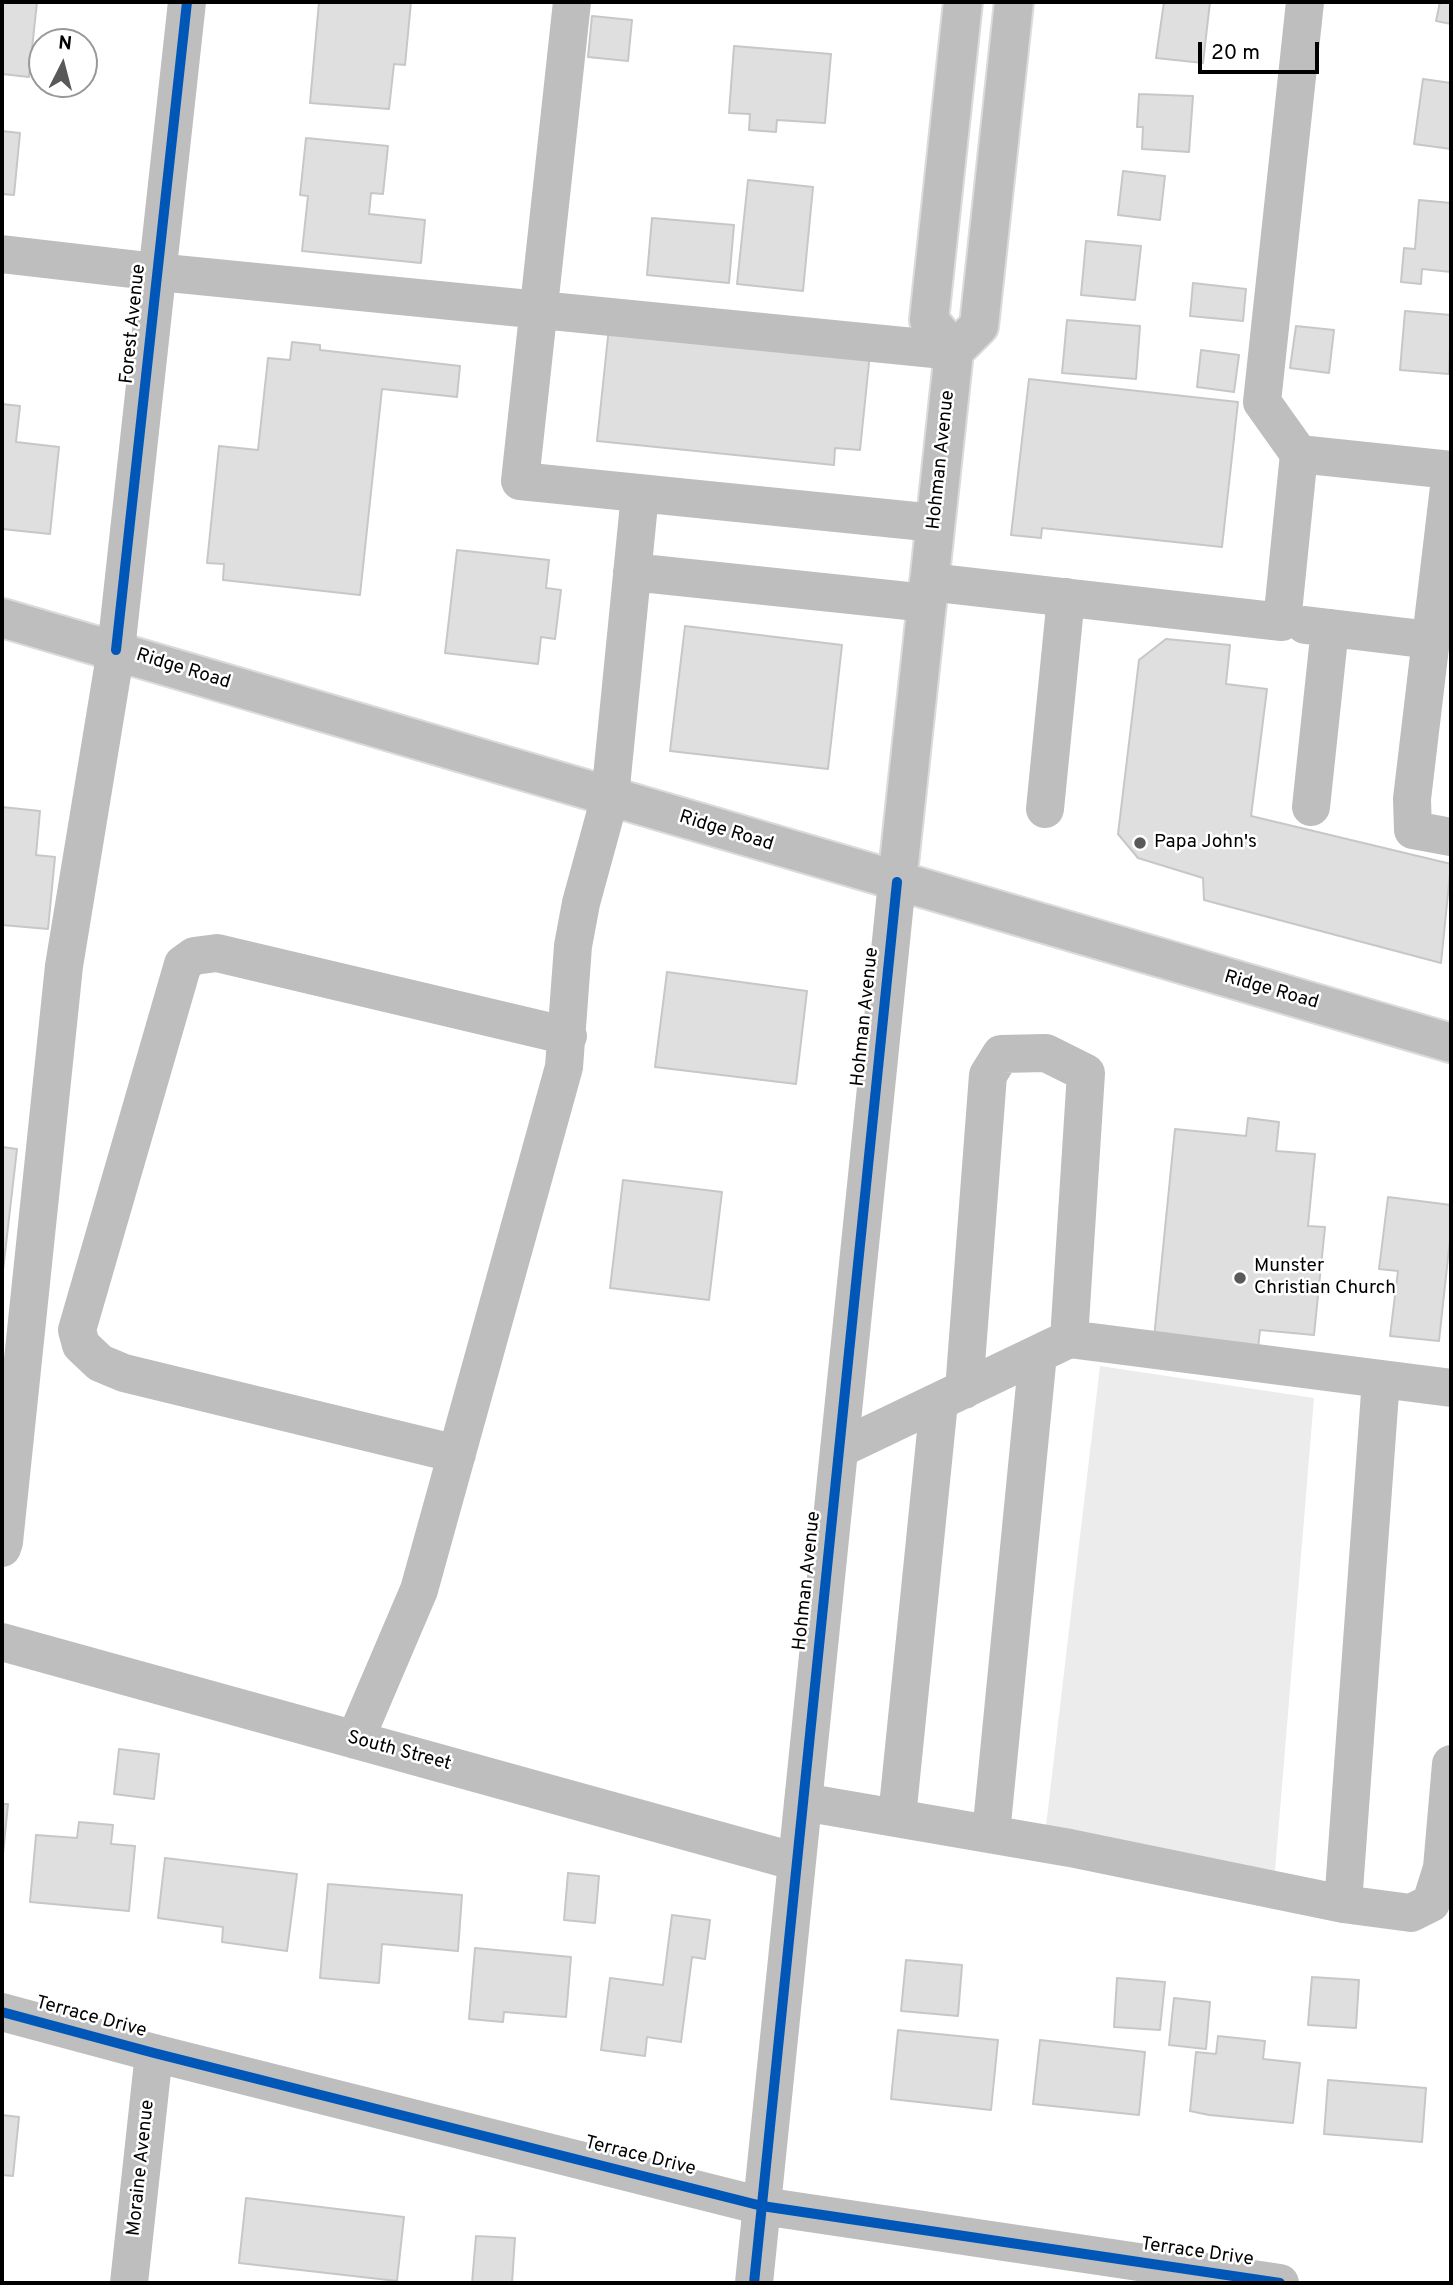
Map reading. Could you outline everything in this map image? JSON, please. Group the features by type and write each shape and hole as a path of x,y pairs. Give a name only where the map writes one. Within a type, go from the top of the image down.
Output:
{"street":[{"name":"Forest Avenue","path":"2,1548 64,966 116,650 187,2"},
{"path":"572,2 520,481 935,523"},
{"path":"954,351 929,320 963,2"},
{"path":"954,351 979,326 1014,2"},
{"path":"1282,622 1299,454 1262,402 1305,2"},
{"path":"2,254 157,272 954,351"},
{"name":"Hohman Avenue","path":"754,2283 954,351"},
{"path":"1299,454 1451,470 1412,799 1413,830 1451,837"},
{"path":"355,1740 419,1590 564,1067 573,946 581,903 610,797 640,494"},
{"path":"632,572 928,592 1066,597 1430,640"},
{"path":"1045,809 1066,597"},
{"name":"Ridge Road","path":"2,618 1451,1043"},
{"path":"1311,807 1330,628"},
{"path":"457,1454 124,1373 100,1363 81,1345 77,1330 183,964 194,956 217,953 568,1036"},
{"path":"897,1817 951,1396 988,1075 1001,1054 1046,1053 1086,1073 1054,1347 991,1834"},
{"path":"839,1449 1054,1347 1331,1373 1451,1388"},
{"path":"1343,1904 1381,1379"},
{"name":"South Street","path":"2,1642 797,1862"},
{"path":"803,1802 991,1834 1343,1904 1411,1913 1430,1903 1442,1868 1451,1764"},
{"name":"Terrace Drive","path":"2,2012 154,2053 762,2206 1280,2283"},
{"name":"Moraine Avenue","path":"129,2283 154,2053"}],"shaded area":[{"path":"1100,1366 1314,1398 1275,1871 1046,1826"}],"building":[{"path":"2,2 37,2 34,28 28,28 28,77 2,74"},
{"path":"319,2 411,2 405,65 394,64 389,109 310,103"},
{"path":"1164,2 1210,2 1203,63 1156,58"},
{"path":"1440,2 1451,2 1451,24 1436,21"},
{"path":"592,16 632,20 628,61 588,57"},
{"path":"734,46 831,54 825,123 777,120 776,132 749,130 750,114 729,113"},
{"path":"1423,79 1451,83 1451,149 1414,144"},
{"path":"1139,94 1193,96 1189,152 1142,149 1143,127 1137,127"},
{"path":"2,131 20,133 14,195 2,194"},
{"path":"306,138 388,146 383,194 371,193 369,214 425,220 421,263 302,251 308,196 300,195"},
{"path":"1123,171 1165,176 1160,220 1118,215"},
{"path":"748,180 813,187 803,291 737,284"},
{"path":"1419,200 1451,203 1451,272 1422,269 1421,284 1401,282 1404,248 1415,249"},
{"path":"652,218 734,225 729,283 647,275"},
{"path":"1086,241 1141,246 1135,300 1081,295"},
{"path":"1193,283 1246,289 1243,321 1190,316"},
{"path":"1405,311 1451,315 1449,374 1400,370"},
{"path":"1067,320 1140,326 1136,379 1062,373"},
{"path":"1296,326 1334,330 1329,373 1290,368"},
{"path":"609,327 870,353 860,450 835,448 834,465 597,441"},
{"path":"292,342 320,345 320,350 460,366 457,397 382,389 360,595 223,580 224,564 207,563 219,446 258,450 268,358 290,360"},
{"path":"1201,350 1239,355 1234,392 1197,387"},
{"path":"1029,379 1238,402 1222,547 1042,528 1041,538 1011,535"},
{"path":"2,404 20,406 16,442 59,447 50,534 2,529"},
{"path":"457,550 549,560 546,588 561,590 555,639 541,637 538,664 445,653"},
{"path":"685,626 842,645 828,769 670,751"},
{"path":"1166,639 1230,645 1226,684 1267,689 1251,816 1451,864 1441,963 1204,900 1203,878 1138,858 1118,834 1139,660"},
{"path":"2,807 40,811 36,855 55,857 48,929 2,925"},
{"path":"667,972 807,991 796,1084 655,1067"},
{"name":"Munster Christian Church","path":"1248,1118 1279,1122 1276,1151 1315,1154 1308,1226 1325,1227 1314,1335 1260,1330 1258,1348 1154,1338 1175,1129 1246,1136"},
{"path":"2,1147 17,1149 2,1279"},
{"path":"623,1180 722,1192 709,1300 610,1288"},
{"path":"1388,1197 1451,1205 1451,1230 1439,1341 1390,1336 1398,1271 1379,1269"},
{"path":"119,1749 159,1754 154,1799 114,1794"},
{"path":"2,1804 8,1804 2,1864"},
{"path":"79,1822 113,1825 111,1844 135,1846 129,1911 30,1902 36,1835 77,1838"},
{"path":"165,1858 297,1874 287,1951 222,1942 223,1927 158,1918"},
{"path":"568,1873 599,1876 595,1923 564,1920"},
{"path":"328,1884 462,1895 458,1951 382,1944 379,1983 320,1978"},
{"path":"672,1915 710,1920 705,1959 692,1957 681,2042 647,2037 645,2056 601,2050 610,1978 663,1985"},
{"path":"475,1948 571,1957 566,2017 504,2012 503,2022 469,2019"},
{"path":"906,1960 962,1965 958,2016 901,2011"},
{"path":"1312,1977 1359,1980 1356,2028 1308,2025"},
{"path":"1117,1978 1165,1982 1160,2030 1114,2027"},
{"path":"1174,1998 1210,2002 1206,2049 1169,2045"},
{"path":"898,2030 998,2040 991,2110 891,2099"},
{"path":"1218,2036 1265,2041 1263,2059 1300,2063 1293,2123 1190,2111 1196,2052 1216,2054"},
{"path":"1040,2040 1145,2052 1139,2115 1033,2104"},
{"path":"1328,2080 1426,2088 1422,2142 1324,2134"},
{"path":"2,2115 19,2117 13,2176 2,2175"},
{"path":"246,2198 404,2217 397,2281 239,2263"},
{"path":"476,2236 515,2238 512,2283 472,2283"}],"cycle path":[{"path":"116,650 187,2"},
{"path":"754,2283 897,882"},
{"path":"2,2012 154,2053 762,2206 1280,2283"}],"place":[{"name":"Papa John's","path":"1140,843"},
{"name":"Munster Christian Church","path":"1240,1278"}]}
